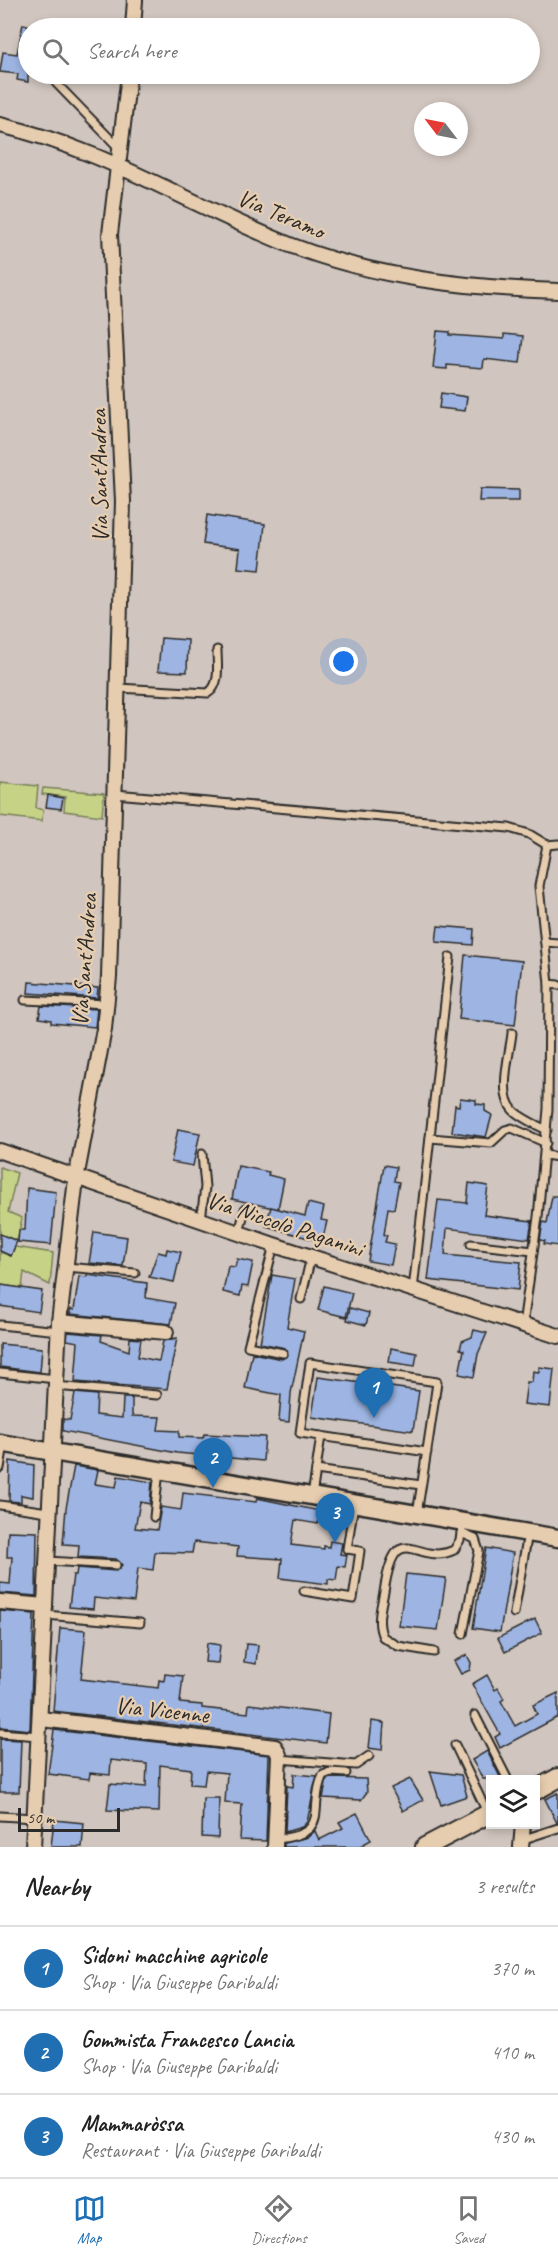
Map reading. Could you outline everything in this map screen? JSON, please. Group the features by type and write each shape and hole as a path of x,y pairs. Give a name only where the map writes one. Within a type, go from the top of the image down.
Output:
{"main road":[{"path":"540,1788 558,1778"},
{"path":"425,1847 452,1838 486,1816"}],"street":[{"path":"133,18 135,0"},
{"name":"Via Sant'Andrea","path":"33,1847 59,1327 76,1179 107,1004 123,478 110,246 112,210 128,84"},
{"name":"Via Teramo","path":"0,125 120,157 271,237 322,256 446,284 558,291"},
{"name":"Via Niccolò Paganini","path":"0,1151 76,1179 274,1245 558,1336"},
{"path":"59,1327 166,1332"},
{"path":"2,1443 417,1514 462,1528 528,1533 558,1538"},
{"path":"0,1602 45,1611"},
{"name":"Via Vicenne","path":"41,1719 269,1745 278,1754"},
{"path":"275,1843 278,1754"}],"lane":[{"path":"57,84 120,157"},
{"path":"118,688 208,693 215,686 218,650"},
{"path":"115,794 509,828 529,834 547,845 558,844"},
{"path":"523,1325 547,1130 549,984 539,886 547,845"},
{"path":"545,942 558,943"},
{"path":"413,1290 450,957"},
{"path":"549,984 558,985"},
{"path":"25,1000 107,1004"},
{"path":"512,1033 506,1085 508,1102 519,1115 547,1130"},
{"path":"430,1138 491,1143 505,1130 512,1128 546,1143"},
{"path":"201,1220 205,1187 202,1154"},
{"path":"545,1155 558,1157"},
{"path":"239,1233 245,1209"},
{"path":"471,1244 533,1251"},
{"path":"274,1245 248,1346 284,1353"},
{"path":"301,1299 311,1257"},
{"path":"66,1267 135,1274"},
{"path":"0,1324 59,1327"},
{"path":"417,1514 427,1452 437,1382 310,1363 300,1433 427,1452"},
{"path":"0,1373 56,1383 157,1395"},
{"path":"312,1496 321,1436"},
{"path":"0,1468 2,1443"},
{"path":"154,1517 159,1470"},
{"path":"316,1470 422,1485"},
{"path":"304,1591 353,1599 360,1551 347,1549 354,1503"},
{"path":"0,1505 48,1512"},
{"path":"434,1652 398,1646 383,1637 379,1620 387,1569 395,1553 406,1548 451,1551 459,1544 462,1528 475,1539 479,1551 463,1634"},
{"path":"514,1614 528,1533"},
{"path":"46,1561 116,1565"},
{"path":"45,1611 140,1623"},
{"path":"475,1715 506,1775"},
{"path":"0,1733 40,1736"},
{"path":"455,1745 486,1808"},
{"path":"278,1754 356,1765 369,1756"},
{"path":"275,1843 311,1826 318,1814 320,1782 323,1775 331,1772 346,1773"},
{"path":"0,1816 34,1818"},
{"path":"521,1843 558,1828"}],"green space":[{"path":"0,782 38,786 36,808 43,810 42,821 0,816"},
{"path":"43,788 104,793 102,816 64,811 65,797 42,794"},
{"path":"0,1167 17,1173 8,1212 22,1218 17,1241 0,1234"},
{"path":"15,1247 53,1253 50,1285 24,1272 22,1288 0,1285 0,1252 11,1256"}],"building":[{"path":"18,49 18,74 0,72 3,52 17,54"},
{"path":"437,331 450,332 450,335 504,339 504,334 523,336 520,363 484,359 483,368 447,365 447,369 433,368"},
{"path":"441,393 467,397 465,411 439,408"},
{"path":"480,489 519,490 519,501 479,501"},
{"path":"207,515 265,524 260,570 238,568 240,549 203,544"},
{"path":"161,638 188,640 187,672 158,671"},
{"path":"48,795 63,798 61,809 46,807"},
{"path":"438,926 474,929 473,945 436,942"},
{"path":"465,955 522,961 515,1025 459,1019"},
{"path":"29,982 98,988 97,998 28,993"},
{"path":"41,1006 97,1009 95,1027 51,1023 51,1020 39,1018"},
{"path":"460,1098 476,1100 476,1104 485,1105 485,1111 492,1115 486,1137 452,1132 455,1105 459,1106"},
{"path":"178,1129 200,1133 193,1166 171,1162"},
{"path":"384,1165 396,1167 394,1181 399,1182 394,1209 388,1208 384,1235 387,1235 385,1242 395,1244 391,1265 368,1261"},
{"path":"238,1166 269,1172 268,1175 284,1179 278,1209 232,1199"},
{"path":"469,1183 488,1186 484,1215 532,1221 529,1239 447,1228 445,1255 521,1262 518,1290 428,1280 438,1200 467,1203"},
{"path":"27,1188 56,1192 51,1245 18,1242 19,1230 25,1230"},
{"path":"552,1196 558,1196 558,1246 544,1244 545,1241 540,1240 543,1222 547,1223"},
{"path":"308,1203 324,1207 321,1220 327,1221 322,1242 266,1226 271,1207 305,1216"},
{"path":"94,1232 127,1237 123,1266 89,1263"},
{"path":"0,1234 17,1241 11,1256 0,1251"},
{"path":"167,1249 181,1252 174,1282 149,1277 158,1252 166,1254"},
{"path":"237,1259 253,1262 248,1287 242,1286 240,1296 223,1292 228,1266 235,1267"},
{"path":"87,1275 147,1283 146,1298 175,1303 171,1324 70,1314 70,1309 74,1310 79,1276 87,1277"},
{"path":"272,1275 295,1279 287,1327 304,1331 291,1393 289,1422 279,1421 281,1395 245,1388 252,1353 282,1359 288,1355 285,1348 260,1343"},
{"path":"1,1285 42,1291 39,1312 0,1306"},
{"path":"324,1286 352,1293 346,1317 318,1310"},
{"path":"350,1308 369,1313 366,1325 347,1320"},
{"path":"474,1330 487,1333 478,1354 474,1377 459,1374 464,1350 460,1349 462,1341 472,1337"},
{"path":"68,1332 102,1335 101,1341 129,1351 130,1338 141,1339 138,1357 159,1361 163,1341 177,1338 167,1389 75,1382 78,1342 67,1340"},
{"path":"0,1344 42,1348 40,1372 0,1367"},
{"path":"391,1348 417,1353 415,1366 389,1362"},
{"path":"539,1367 554,1369 550,1407 524,1404 527,1382 532,1382 533,1371 539,1372"},
{"path":"318,1377 419,1391 413,1431 312,1417"},
{"path":"75,1393 97,1395 96,1415 122,1418 123,1398 132,1398 132,1416 160,1417 158,1430 179,1431 179,1437 203,1438 204,1434 265,1437 263,1461 177,1453 63,1431 63,1419 70,1420"},
{"path":"10,1461 34,1465 33,1497 21,1495 21,1502 9,1501"},
{"path":"74,1466 98,1470 95,1484 116,1487 118,1476 152,1482 150,1504 140,1502 135,1528 157,1530 161,1507 181,1510 183,1493 256,1502 257,1498 320,1511 318,1524 295,1520 291,1545 324,1549 324,1546 329,1547 330,1541 342,1543 340,1554 347,1555 345,1567 338,1566 336,1580 328,1579 328,1584 280,1578 282,1559 237,1556 238,1547 194,1542 192,1553 155,1552 153,1570 138,1568 134,1602 94,1598 93,1609 69,1607 73,1575 76,1575 77,1568 116,1571 122,1565 116,1559 78,1557 79,1545 63,1544 66,1508"},
{"path":"8,1531 37,1532 36,1596 0,1593 0,1583 10,1584 12,1557 7,1557"},
{"path":"486,1548 513,1553 500,1632 473,1628"},
{"path":"406,1574 446,1578 438,1630 399,1626"},
{"path":"0,1611 34,1614 30,1730 0,1727"},
{"path":"535,1619 542,1633 505,1652 498,1638"},
{"path":"60,1628 86,1630 81,1679 158,1688 159,1680 164,1681 165,1674 183,1676 180,1703 248,1713 249,1704 329,1714 326,1743 53,1711"},
{"path":"207,1643 220,1645 218,1663 205,1662"},
{"path":"246,1644 258,1645 256,1664 244,1662"},
{"path":"467,1655 471,1663 470,1670 461,1674 454,1661"},
{"path":"487,1675 495,1690 498,1688 504,1699 501,1701 515,1726 537,1714 533,1705 558,1693 558,1717 500,1748 495,1737 500,1734 472,1684"},
{"path":"372,1721 384,1723 382,1750 369,1748"},
{"path":"54,1730 269,1755 266,1841 240,1840 242,1804 225,1803 227,1773 206,1771 204,1785 190,1784 191,1769 160,1765 159,1812 107,1810 110,1784 146,1787 147,1764 111,1760 110,1775 90,1773 89,1779 48,1774"},
{"path":"0,1739 21,1740 19,1792 0,1792"},
{"path":"487,1751 499,1775 486,1775 486,1779 483,1779 472,1760"},
{"path":"430,1771 461,1775 467,1796 441,1805"},
{"path":"294,1774 317,1776 307,1822 302,1827 285,1832 287,1786 293,1787"},
{"path":"327,1779 366,1779 367,1792 361,1800 323,1798"},
{"path":"410,1779 423,1800 403,1811 391,1788"},
{"path":"558,1793 558,1822 557,1823 545,1799"},
{"path":"203,1798 219,1798 218,1838 202,1837"},
{"path":"357,1813 371,1840 358,1847 284,1847 284,1843 308,1837 315,1831 319,1840 343,1828 339,1822"},
{"path":"54,1820 84,1823 82,1847 51,1847"}],"place":[{"name":"Sidoni macchine agricole","path":"374,1418"},
{"name":"Gommista Francesco Lancia","path":"213,1488"},
{"name":"Mammaròssa","path":"335,1543"}]}
